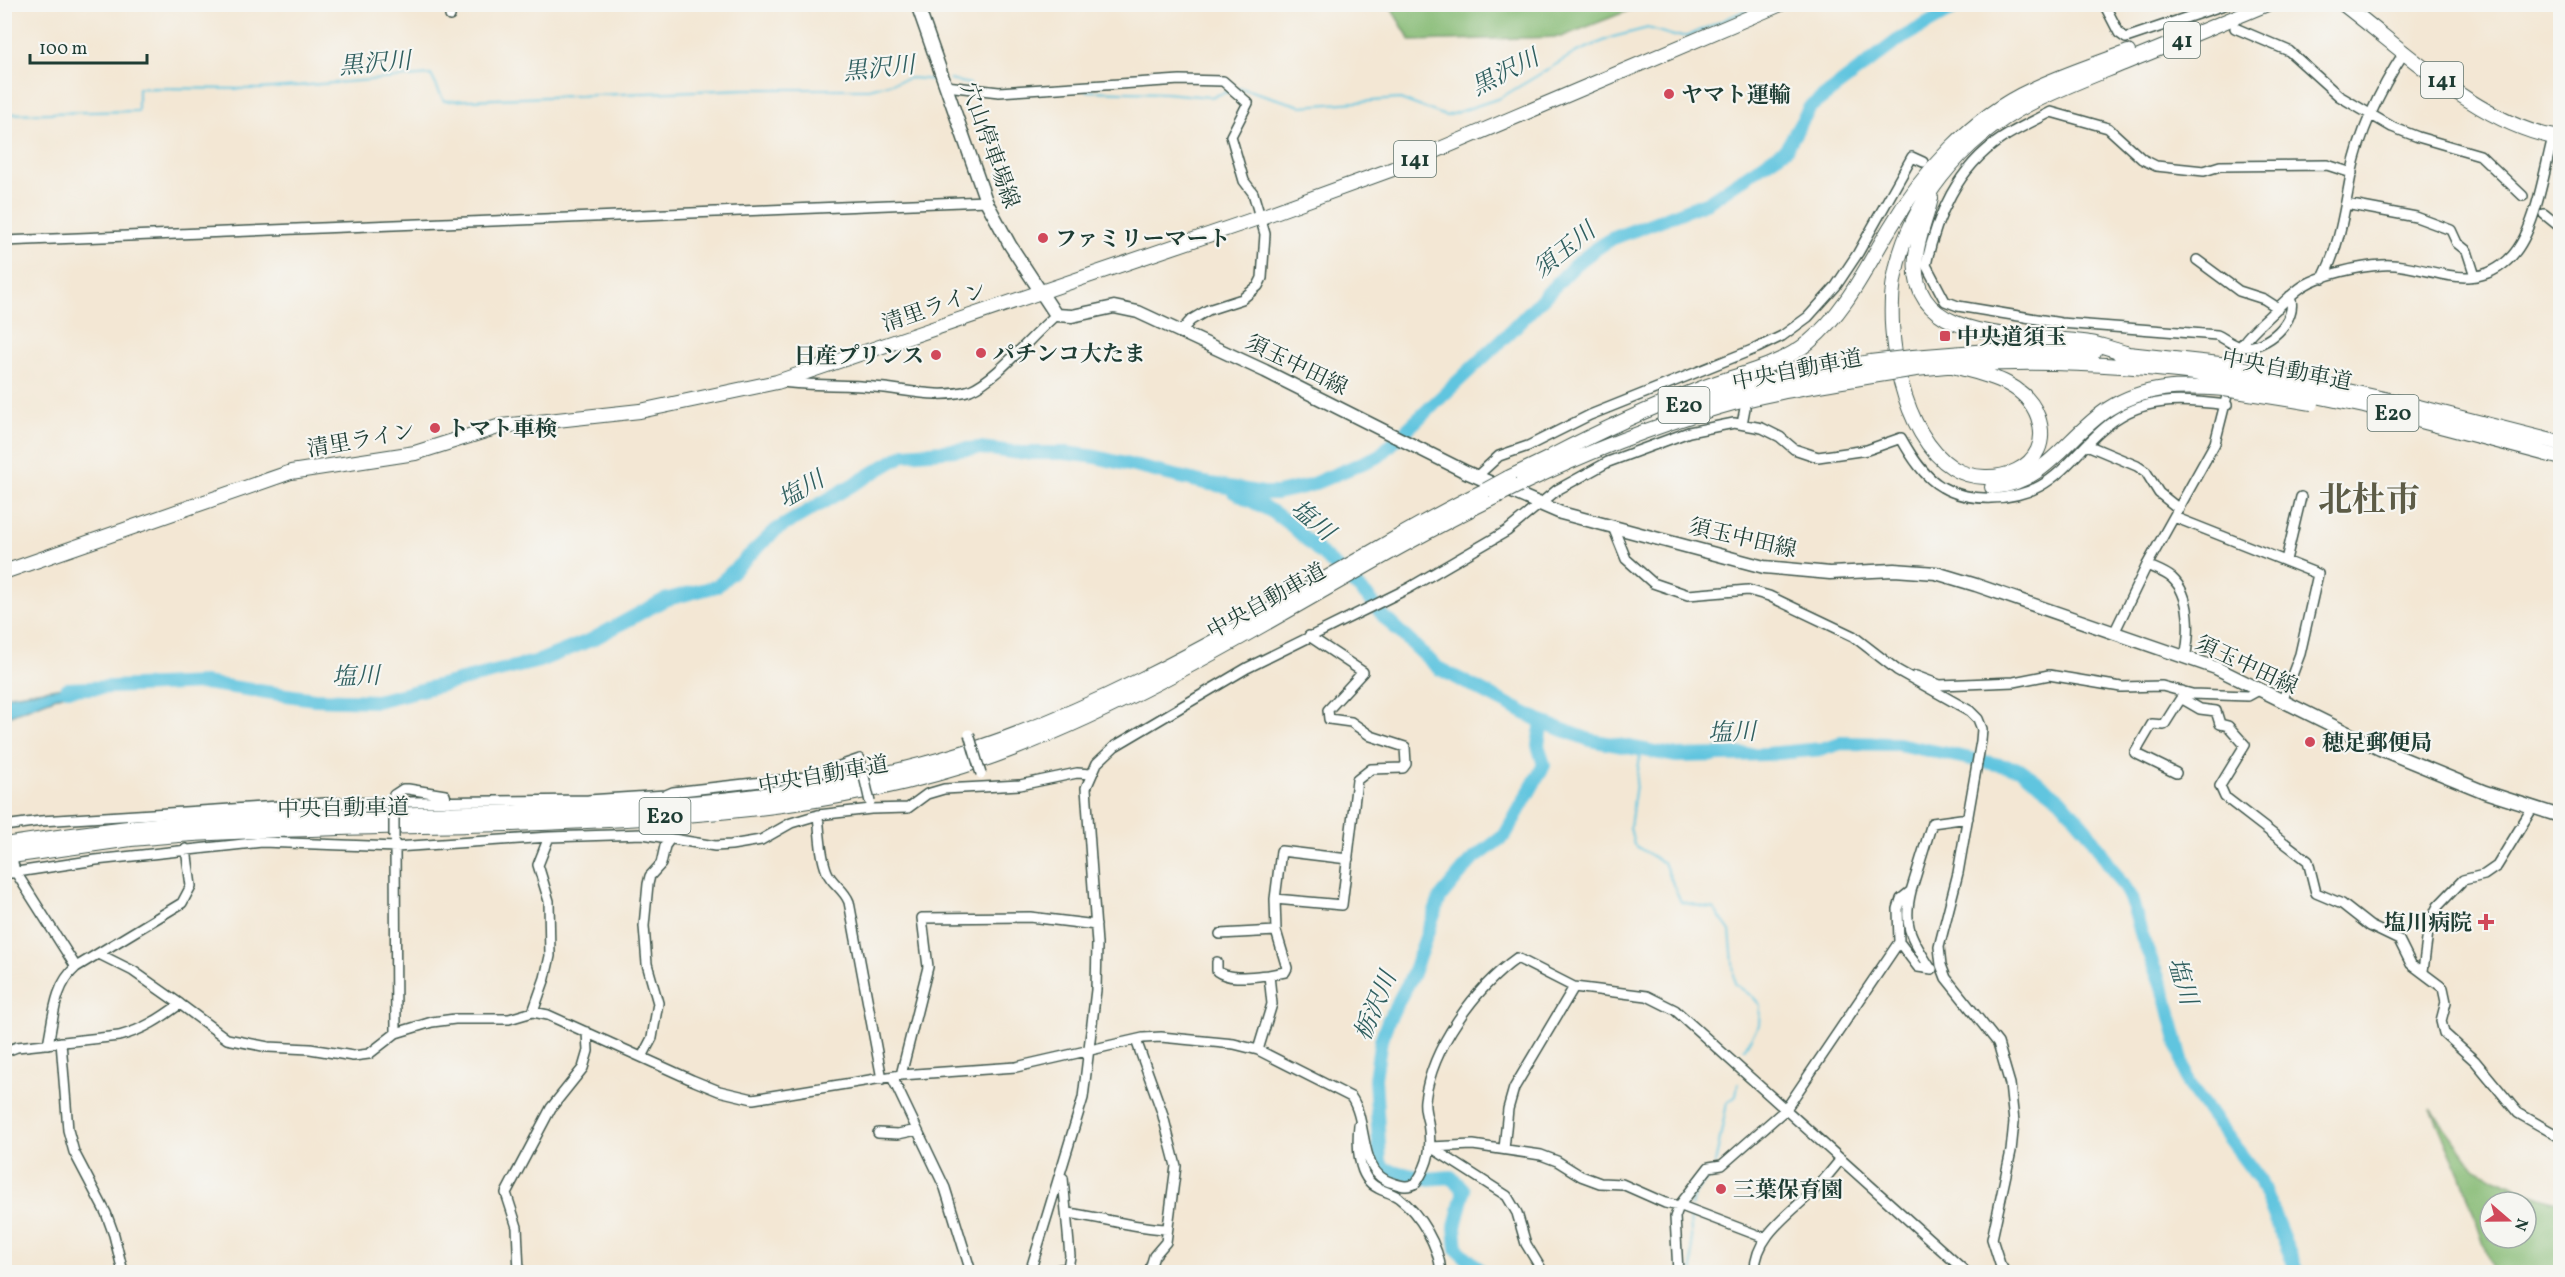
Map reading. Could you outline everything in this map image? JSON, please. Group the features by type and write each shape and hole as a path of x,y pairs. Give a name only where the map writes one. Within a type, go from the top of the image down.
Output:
{"highway":[{"name":"清里ライン","path":"4,572 291,472 415,453 501,426 640,411 777,382 1261,217 1393,169 1781,4"},
{"name":"41","path":"2095,70 2249,4"},
{"name":"41","path":"2095,70 2267,4"},
{"name":"141","path":"2343,4 2470,100 2508,120 2557,137"},
{"path":"1949,365 2004,382 2031,402 2040,422 2041,435 2036,453 2021,469 2004,477 1980,478 1952,467 1931,450 1914,421 1893,342 1894,280 1914,217 1949,167 1987,130 2029,104 2095,70"},
{"path":"1552,456 1643,410 1768,365 1806,344 1844,306 1909,199 1931,170 1983,121 2029,91 2095,70"},
{"path":"1934,187 1918,240 1917,273 1926,298 1943,316 1964,326 2000,335 2090,342 2126,353"},
{"path":"1909,199 1888,271 1884,313 1885,342 1906,422 1925,455 1943,473 1979,486 2011,485 2045,466 2097,416 2123,400 2139,393 2226,377"},
{"name":"中央自動車道","path":"1514,482 1552,456 1674,408 1717,394 1782,378 2033,350 2126,353 2226,377 2282,387 2560,453"},
{"name":"中央自動車道","path":"1915,363 1949,365 2087,363 2166,369 2226,377 2407,404 2560,453"},
{"name":"中央自動車道","path":"11,864 130,839 200,833 602,820 706,814 857,792 942,772 1031,742 1161,682 1283,608 1373,558 1403,532 1514,482 1721,406 1871,369"},
{"name":"中央自動車道","path":"6,841 132,827 250,818 601,809 700,802 791,792 854,781 941,759 1054,719 1283,608"}],"main road":[{"name":"穴山停車場線","path":"917,4 986,201 1010,245 1041,291"},
{"path":"1041,291 1056,315"},
{"name":"須玉中田線","path":"1056,315 1072,316 1114,307 1138,312 1264,370 1476,477 1541,506 1764,567 1796,572 1894,570 1946,575 2216,668 2380,749 2485,792 2560,816"}],"street":[{"path":"450,16 451,4"},
{"path":"2104,4 2119,33 2126,38 2226,6"},
{"path":"2235,28 2289,51 2339,96 2371,114 2418,137 2480,155 2523,196"},
{"path":"2324,278 2337,246 2352,173 2371,114 2404,51"},
{"path":"946,86 999,92 1180,80 1223,81 1248,103 1231,136 1244,181 1254,193 1265,234 1262,278 1258,286 1242,299 1208,310 1191,320 1186,333"},
{"path":"2290,296 2293,304 2288,319 2278,335 2247,347 2239,347 2217,335 2061,323 1958,306 1945,301 1926,265 1938,217 1961,173 2000,140 2050,112 2108,128 2142,159 2156,166 2204,171 2220,166 2327,165 2352,173"},
{"path":"2114,633 2147,565 2215,443 2227,405 2235,354 2239,347 2290,296 2311,281 2382,265 2450,277 2475,276 2502,265 2511,257 2525,235 2557,137"},
{"path":"1476,477 1499,456 1528,446 1590,415 1782,336 1808,317 1836,286 1858,253 1912,157 1923,162"},
{"path":"4,241 986,201"},
{"path":"2346,204 2416,217 2451,230 2457,243 2467,251 2475,276"},
{"path":"2544,214 2560,227"},
{"path":"2198,260 2239,291 2264,299 2277,308"},
{"path":"777,382 818,387 874,387 938,394 970,389 993,376 1034,333 1056,315"},
{"path":"1728,360 1732,370"},
{"path":"1030,1272 1063,1172 1083,1098 1096,990 1096,926 1086,788 1091,774 1105,754 1115,746 1217,684 1312,634 1409,588 1507,531 1541,506 1557,490 1608,462 1689,432 1724,424 1742,424 1762,428 1780,437 1794,449 1818,457 1867,450 1901,438 1927,475 1942,487 1959,494 2006,497 2040,486 2115,419 2165,401 2186,399 2227,405"},
{"path":"1742,424 1745,408"},
{"path":"2087,446 2137,466 2146,472 2159,493 2176,513 2318,574 2300,654 2282,702"},
{"path":"2286,560 2301,498"},
{"path":"1613,527 1626,559 1653,583 1688,595 1748,590 1769,596 1853,636 1912,679 1970,711 1978,719 1982,729 1981,741 1969,813 1958,873 1939,947 1943,971 1998,1043 2010,1084 2014,1122 2011,1150 1992,1239 2005,1272"},
{"path":"2147,565 2171,577 2179,586 2188,618 2186,658"},
{"path":"1275,899 1342,905 1357,780 1371,769 1403,768 1406,764 1405,747 1371,736 1351,723 1329,719 1328,711 1363,672 1312,634"},
{"path":"1912,679 1915,676 1940,685 1967,685 2014,682 2049,675 2121,687 2162,686 2182,694 2200,709 2216,711 2220,724 2228,726 2245,745 2220,786 2225,798 2308,861 2316,893 2342,904 2370,926 2393,935 2411,964 2443,988 2446,994 2440,1021 2444,1033 2475,1060 2518,1113 2560,1137"},
{"path":"2182,694 2248,696 2259,690"},
{"path":"2176,772 2136,753 2152,724 2164,725 2182,694"},
{"path":"969,734 985,785"},
{"path":"6,841 5,826 52,820 326,803 588,800 666,795 673,792 807,777 860,759 871,806"},
{"path":"4,873 11,864 262,842 395,843 643,834 715,846 743,844 760,840 791,823 818,815 871,806 908,808 927,794 944,789 985,785 1020,785 1077,772 1091,774"},
{"path":"396,1034 394,795 403,789 417,790 446,795 447,803"},
{"path":"2423,971 2429,924 2438,906 2463,880 2484,875 2497,866 2534,807"},
{"path":"1931,969 1914,942 1907,924 1911,891 1932,823 1969,813"},
{"path":"818,815 827,872 833,882 846,894 849,902 882,1079"},
{"path":"532,1012 545,978 550,956 549,901 538,865 549,837"},
{"path":"642,1057 652,1038 658,1003 647,964 644,926 648,884 650,876 661,864 665,846 670,839"},
{"path":"48,1044 58,993 68,974 182,903 191,886 186,849"},
{"path":"1217,962 1217,971 1235,977 1285,972 1287,968 1276,931 1275,899 1281,851 1348,859"},
{"path":"11,864 76,967"},
{"path":"1911,891 1901,899 1898,909 1899,942 1918,967 1943,971"},
{"path":"970,1272 945,1188 918,1130 897,1076 927,967 922,918 1030,917 1096,926"},
{"path":"1220,934 1276,931"},
{"path":"1678,1272 1675,1217 1681,1206 1716,1165 1786,1109 1899,942"},
{"path":"99,954 133,971 227,1039 268,1047 310,1048 353,1056 369,1054 396,1034 432,1022 455,1019 499,1020 532,1012 548,1015 719,1091 753,1099 897,1076 1017,1067 1136,1040 1161,1037 1234,1044 1258,1050 1345,1093 1354,1101 1372,1168 1377,1176 1404,1186 1416,1182 1426,1166 1430,1147 1424,1102 1433,1061 1491,978 1517,957 1574,987 1647,996 1675,1010 1966,1272"},
{"path":"1258,1050 1272,1004 1269,975"},
{"path":"1504,1149 1508,1109 1514,1088 1574,987"},
{"path":"4,1052 17,1047 119,1036 135,1032 180,1004"},
{"path":"519,1272 517,1227 506,1193 551,1108 583,1068 588,1051 587,1032"},
{"path":"1136,1040 1162,1112 1176,1166 1166,1242 1154,1256 1149,1272"},
{"path":"61,1042 68,1130 74,1152 97,1191 110,1224 123,1272"},
{"path":"1360,1120 1357,1140 1364,1172 1376,1187 1399,1198 1421,1221 1438,1256 1441,1272"},
{"path":"878,1133 898,1134 918,1130"},
{"path":"1430,1147 1473,1145 1541,1155 1590,1179 1622,1184 1665,1203 1693,1210 1765,1238"},
{"path":"1430,1147 1507,1196 1517,1213 1526,1244 1543,1272"},
{"path":"1755,1272 1755,1264 1765,1238 1815,1190 1841,1159"},
{"path":"1045,1272 1068,1268 1070,1257 1063,1172"},
{"path":"1067,1213 1101,1217 1142,1228 1167,1229"}],"green space":[{"path":"1389,5 1643,5 1561,37 1411,41"},
{"path":"2431,1109 2475,1168 2521,1190 2478,1190 2478,1227 2461,1176"},
{"path":"2538,1196 2560,1203 2560,1272 2493,1272 2486,1250 2538,1250"}],"water":[{"path":"96,682 5,717 5,696"}],"waterway":[{"name":"黒沢川","path":"1237,90 1241,88 1301,106 1400,99 1446,116 1500,98 1575,53 1613,37 1648,28 1674,36 1688,36 1760,4"},
{"name":"塩川","path":"67,689 204,683 314,699 376,701 539,661 593,639 664,600 717,586 776,530 905,454 980,448 1021,453 1066,453 1096,457 1205,483 1263,493 1277,493 1308,486 1379,456 1508,334 1575,265 1593,251 1611,239 1708,202 1786,149 1810,107 1897,41 1962,4"},
{"name":"黒沢川","path":"4,114 138,111 138,88 260,89 431,75 444,101 745,89 869,89 911,78 937,80"},
{"name":"黒沢川","path":"949,80 970,84"},
{"name":"黒沢川","path":"1085,91 1165,93 1210,97 1231,91"},
{"name":"塩川","path":"1234,492 1273,512 1292,526 1369,598 1385,618 1438,668 1542,722 1590,740 1677,756 1766,754 1822,749 1841,743 1898,744 2020,769 2060,799 2086,829 2131,898 2143,940 2166,997 2188,1084 2260,1180 2297,1272"},
{"name":"栃沢川","path":"1482,1272 1457,1249 1455,1227 1464,1190 1451,1177 1426,1179 1384,1169 1380,1162 1375,1078 1381,1040 1388,1021 1412,976 1440,898 1470,862 1505,835 1544,765 1538,745 1542,722"},
{"path":"1641,749 1630,827 1634,845 1664,863 1681,902 1714,909 1730,931 1735,984 1760,1005 1759,1025 1744,1049"},
{"path":"1715,1164 1727,1103 1736,1096 1738,1084"},
{"path":"1691,1207 1693,1196 1714,1170"},
{"path":"1690,1213 1693,1272"}],"place":[{"name":"ヤマト運輸","path":"1669,94"},
{"name":"ファミリーマート","path":"1043,238"},
{"name":"中央道須玉","path":"1945,336"},
{"name":"パチンコ大たま","path":"981,353"},
{"name":"日産プリンス","path":"936,355"},
{"name":"トマト車検","path":"435,428"},
{"name":"穂足郵便局","path":"2310,742"},
{"name":"塩川病院","path":"2486,922"},
{"name":"三葉保育園","path":"1721,1189"}],"district":[{"name":"北杜市","path":"2369,499"}],"water label":[{"name":"須玉川","path":"1564,250"}]}
